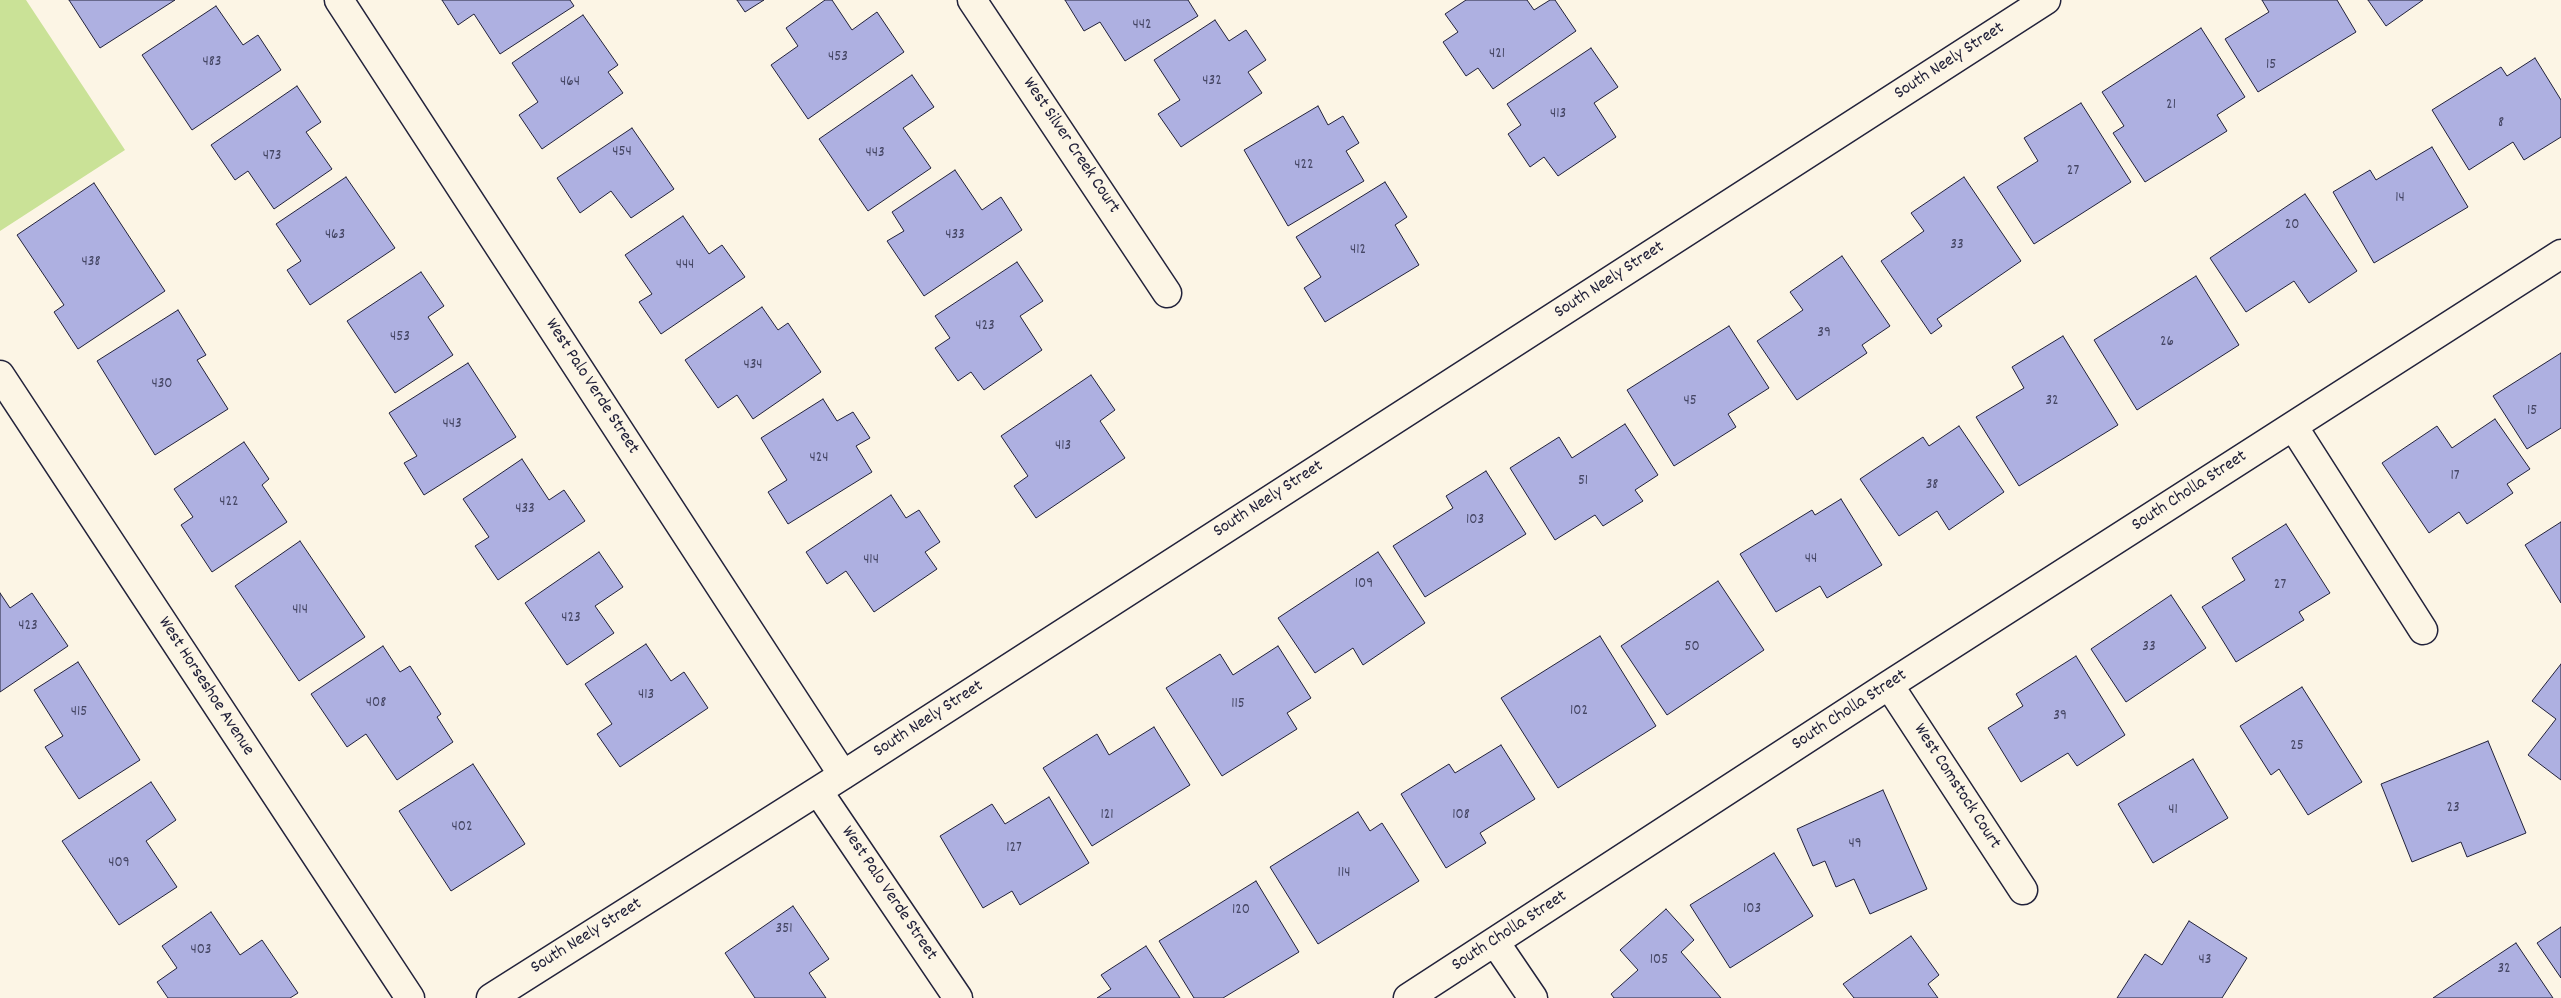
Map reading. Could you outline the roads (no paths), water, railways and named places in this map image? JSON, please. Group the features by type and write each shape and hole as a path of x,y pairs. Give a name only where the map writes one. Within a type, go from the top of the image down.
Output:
{"street":[{"name":"West Palo Verde Street","path":"339,0 843,775"},
{"name":"West Silver Creek Court","path":"972,0 1167,293"},
{"name":"South Neely Street","path":"491,998 843,775 2046,0"},
{"name":"South Cholla Street","path":"1408,998 1890,685 2561,254"},
{"name":"West Horseshoe Avenue","path":"0,376 410,998"},
{"path":"2293,426 2422,630"},
{"name":"West Comstock Court","path":"1890,685 2022,890"},
{"name":"West Palo Verde Street","path":"818,791 958,998"},
{"path":"1495,942 1533,998"}]}
